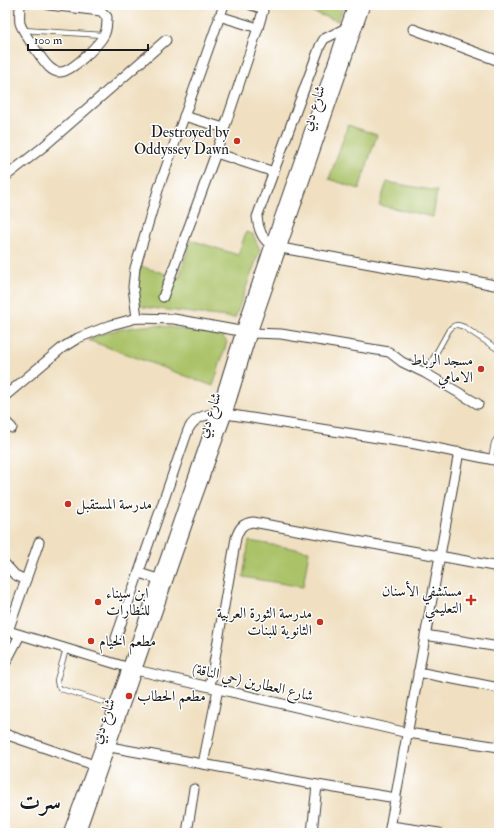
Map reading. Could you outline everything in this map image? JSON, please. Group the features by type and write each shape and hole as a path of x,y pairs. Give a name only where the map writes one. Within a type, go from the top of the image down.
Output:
{"street":[{"path":"20,5 20,22 22,30 49,67 58,72 63,72 74,66 98,43 107,26 107,17 101,11 54,5"},
{"path":"136,318 133,287 135,268 159,187 223,5"},
{"path":"163,297 216,153 258,28 263,11 261,8 251,5"},
{"name":"شارع دبي","path":"276,246 354,5"},
{"name":"شارع دبي","path":"69,833 187,522 246,332 364,5"},
{"path":"219,16 258,28"},
{"path":"346,28 324,39 320,46 257,217 258,226 262,234 276,246 397,269 499,286"},
{"path":"413,29 499,61"},
{"path":"5,177 43,147 166,40"},
{"path":"184,116 224,128"},
{"path":"216,153 274,172"},
{"path":"5,396 62,348 78,338 110,324 136,318 174,319 246,332 281,334 390,352 402,362 425,373 478,404"},
{"path":"116,638 190,426 192,422 201,417 222,413 459,452 495,460"},
{"name":"شارع دبي","path":"80,833 110,747 158,579 222,413"},
{"path":"5,421 12,428"},
{"path":"439,833 390,829 459,452"},
{"path":"202,764 236,538 239,529 247,522 439,555 499,567"},
{"path":"6,630 39,542"},
{"path":"5,564 15,575 26,580"},
{"path":"139,572 158,579"},
{"name":"شارع العطارين (حي الناقة)","path":"6,630 66,650 132,669 408,733 499,747"},
{"path":"5,664 20,634"},
{"path":"425,635 499,647"},
{"path":"418,672 499,688"},
{"path":"5,734 94,765"},
{"path":"110,747 396,798"},
{"path":"312,833 317,785"},
{"path":"187,833 194,789"}],"lane":[{"path":"22,30 103,35"},
{"path":"425,373 449,330 457,324 499,350"},
{"path":"495,460 494,443 499,436"},
{"path":"66,650 56,682 58,686 61,689 103,702"}],"green space":[{"path":"291,5 344,5 338,21"},
{"path":"348,125 377,135 359,189 329,179"},
{"path":"387,182 437,191 433,217 379,205"},
{"path":"246,232 253,234 260,250 235,318 143,307 140,303 137,288 140,266 179,278 191,240 238,255"},
{"path":"156,325 219,335 223,337 227,342 213,386 88,340 113,331"},
{"path":"249,541 309,551 303,587 243,577"}],"place":[{"name":"Destroyed by Oddyssey Dawn","path":"237,141"},
{"name":"مسجد الرباط الامامي","path":"481,369"},
{"name":"مدرسة المستقبل","path":"68,504"},
{"name":"مستشفي الأسنان التعليمي","path":"471,600"},
{"name":"ابن سيناء للنظارات","path":"98,602"},
{"name":"مدرسة الثورة العربية الثانوية للبنات","path":"320,622"},
{"name":"مطعم الخيام","path":"91,641"},
{"name":"مطعم الحطاب","path":"129,696"}],"district":[{"name":"سرت","path":"40,801"}]}
